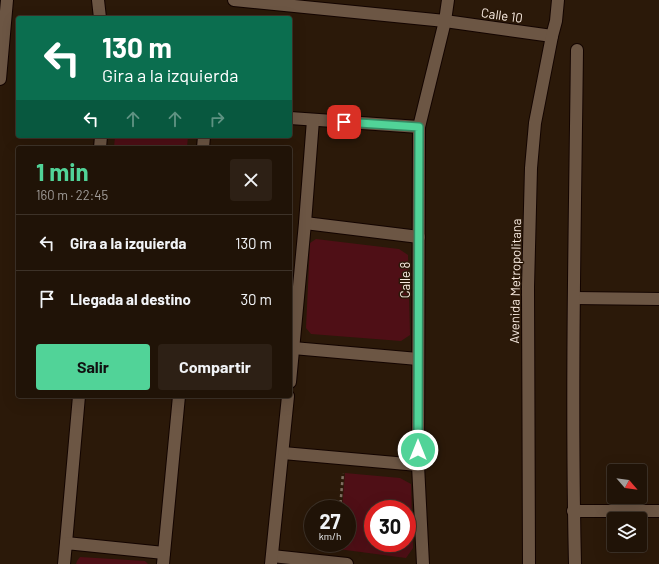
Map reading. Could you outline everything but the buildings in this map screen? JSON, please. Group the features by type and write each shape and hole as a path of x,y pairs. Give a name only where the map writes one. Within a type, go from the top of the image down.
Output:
{"street":[{"path":"0,79 8,0"},
{"path":"98,0 100,16"},
{"name":"Calle 10","path":"234,0 262,1 445,21 552,36"},
{"name":"Calle 8","path":"423,564 418,465 419,127 445,21 448,0"},
{"name":"Avenida Metropolitana","path":"529,564 528,287 531,168 535,123 556,21 558,0"},
{"path":"575,564 573,511 577,50"},
{"path":"292,118 419,127"},
{"path":"292,365 314,120"},
{"path":"305,223 419,237"},
{"path":"574,298 659,299"},
{"path":"294,348 418,359"},
{"path":"64,564 79,398"},
{"path":"66,543 164,559 179,398"},
{"path":"288,398 271,560 346,564"},
{"path":"283,453 418,465"},
{"path":"573,511 659,511"}],"path":[{"path":"341,500 344,458"}],"shaded area":[{"path":"115,138 188,138 187,146 114,146"},
{"path":"316,239 399,249 408,255 410,335 401,341 311,334 306,328 310,243"},
{"path":"345,473 400,478 411,484 412,500 364,500 364,552 410,552 406,558 356,551 356,500 343,500"},
{"path":"80,557 145,561 148,564 76,564"}],"route":[{"path":"344,122 419,127 418,450"}]}
